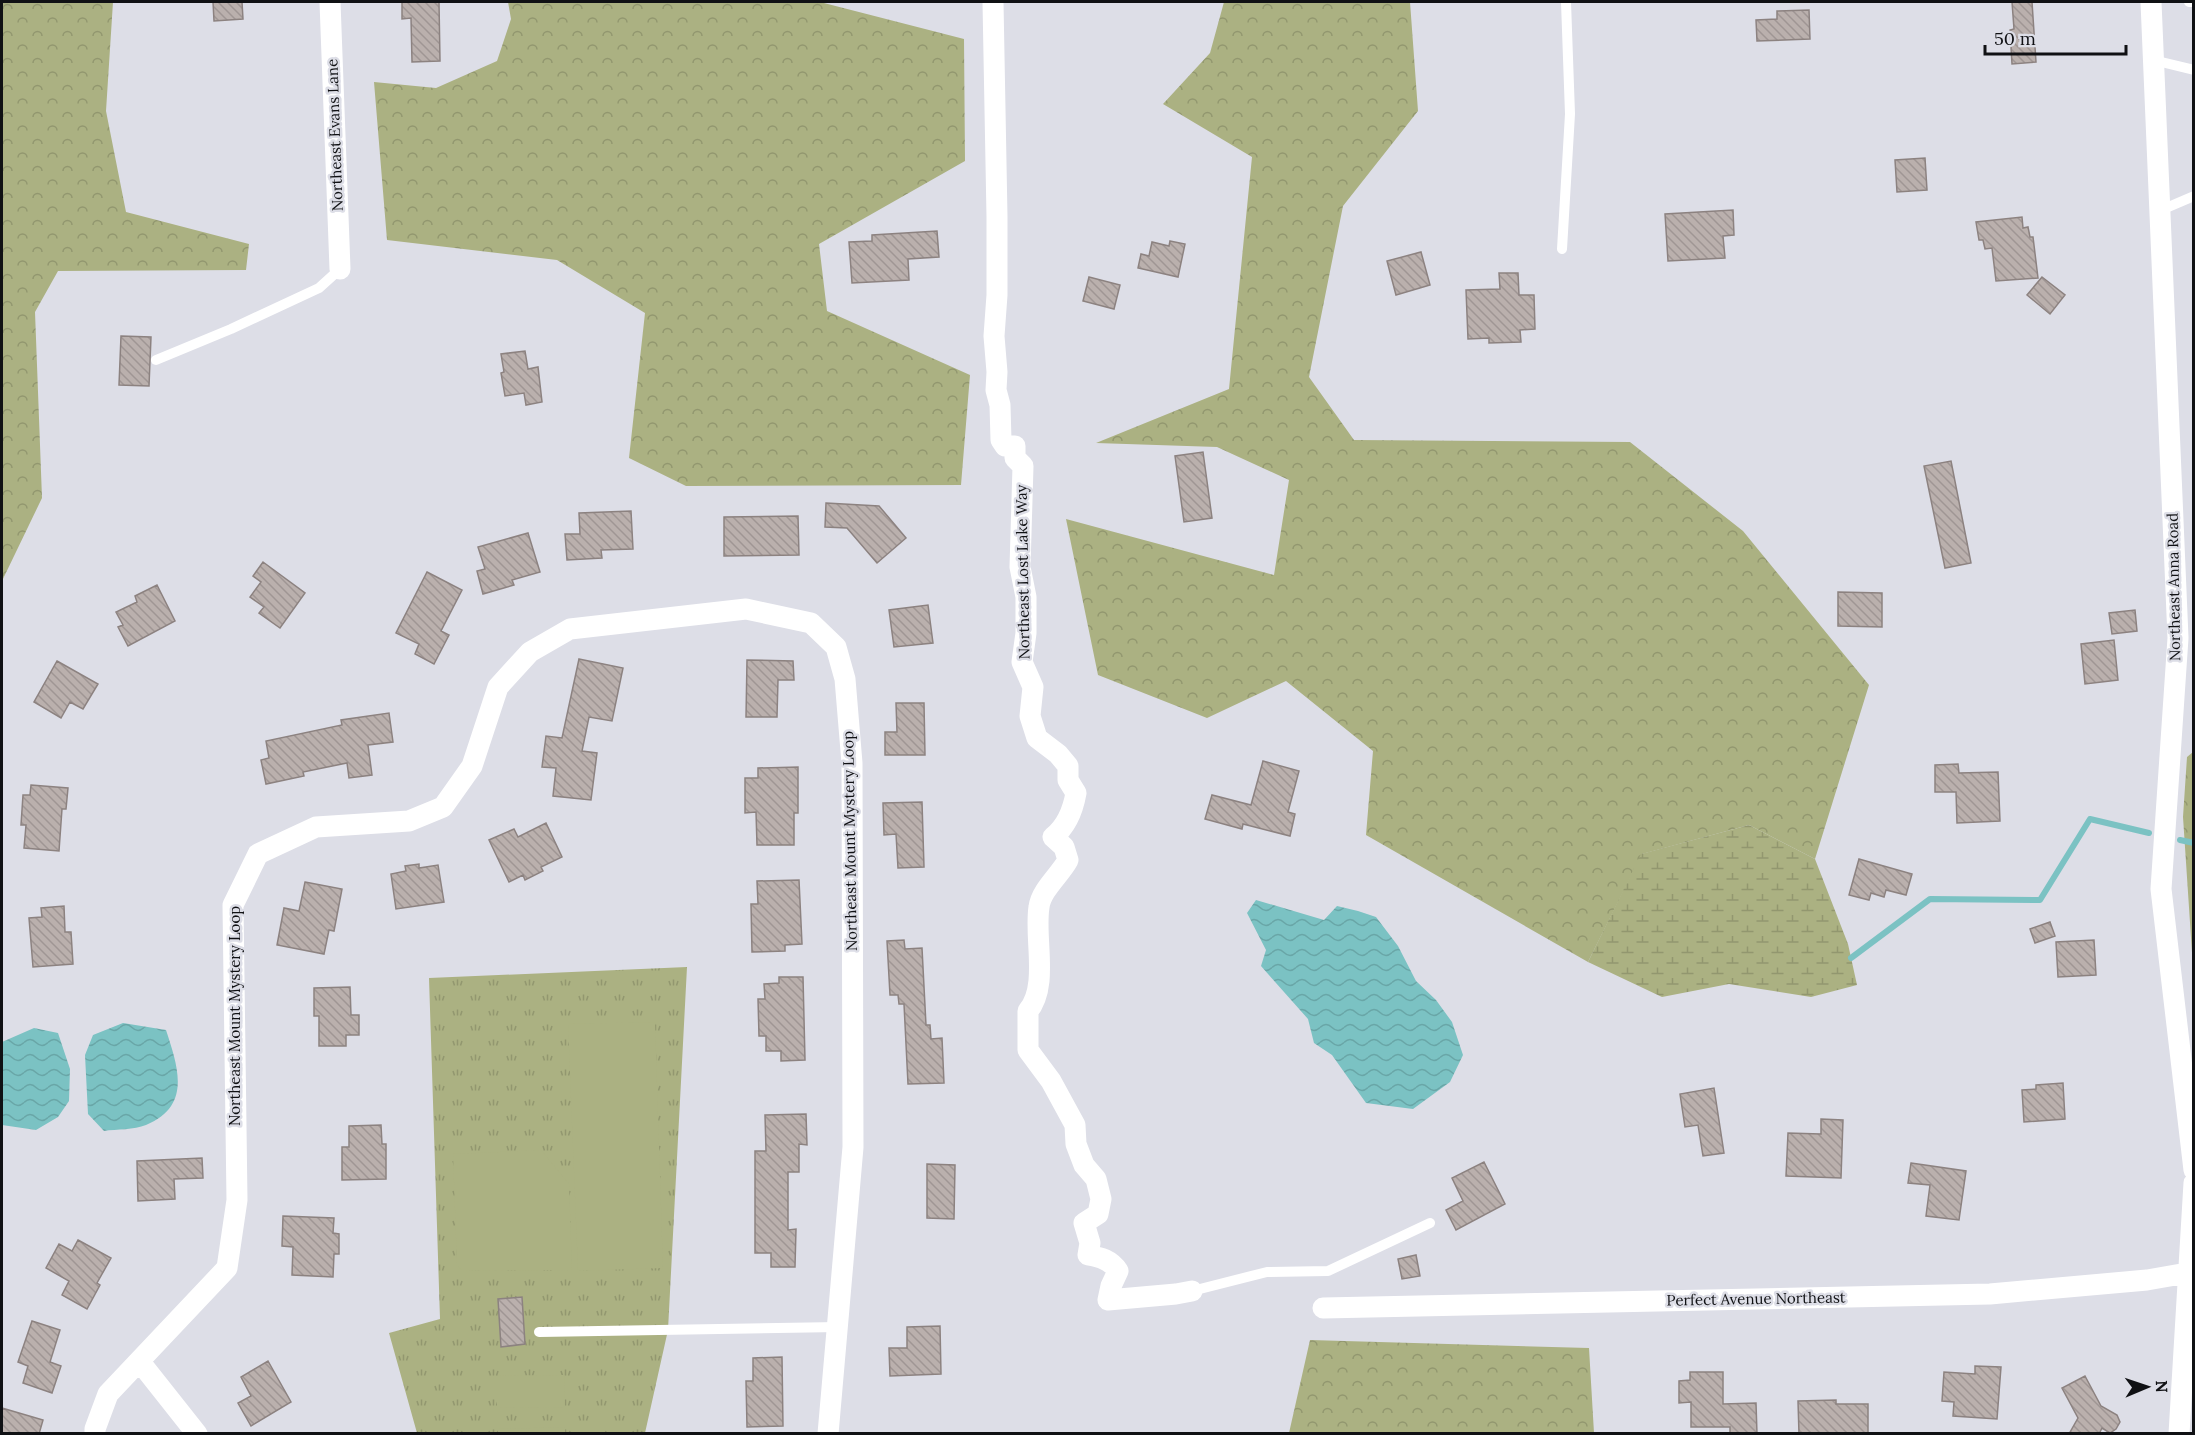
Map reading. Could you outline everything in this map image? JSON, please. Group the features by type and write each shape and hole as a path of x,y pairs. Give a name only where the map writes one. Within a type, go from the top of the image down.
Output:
{"street":[{"name":"Northeast Evans Lane","path":"330,2 340,269"},
{"name":"Northeast Lost Lake Way","path":"993,2 997,217 997,295 994,336 996,390 1000,405 1001,440 1005,446 1015,446 1015,458 1023,466 1020,567 1025,582 1026,597 1022,662 1033,687 1030,716 1037,738 1058,754 1068,766 1068,780 1076,793 1074,806 1065,825 1053,837 1064,847 1068,860 1042,897 1039,907 1039,969 1036,1002 1028,1011 1028,1050 1050,1081 1075,1125 1076,1144 1084,1165 1096,1179 1101,1199 1098,1215 1084,1223 1090,1243 1088,1255 1099,1257 1113,1264 1118,1271 1108,1300 1192,1291"},
{"name":"Northeast Anna Road","path":"2151,2 2178,638 2161,889 2190,1102 2193,1170"},
{"name":"Northeast Mount Mystery Loop","path":"95,1434 108,1394 227,1268 237,1200 232,905 258,854 316,827 409,820 443,807 472,766 498,687 530,652 570,628 746,609 811,623 836,647 844,679 852,763 853,1147 828,1434"},
{"path":"2179,1434 2193,1183"},
{"name":"Perfect Avenue Northeast","path":"1323,1308 1990,1294 2147,1280 2187,1273"},
{"path":"140,1362 196,1434"}],"lane":[{"path":"1562,249 1570,114 1566,2"},
{"path":"2153,60 2193,70"},
{"path":"2159,211 2193,196"},
{"path":"156,360 231,329 319,288 340,269"},
{"path":"1192,1291 1267,1272 1328,1271 1430,1223"},
{"path":"539,1332 839,1326"}],"green space":[{"path":"2,2 113,2 106,111 126,212 249,244 246,270 58,271 35,312 42,498 2,581"},
{"path":"508,2 820,2 964,39 965,161 819,244 827,311 970,375 961,485 686,486 629,458 645,313 557,260 387,240 374,82 436,88 497,61 511,19"},
{"path":"1224,2 1410,2 1418,111 1343,206 1309,377 1354,440 1630,442 1743,531 1869,685 1815,859 1749,825 1642,854 1588,962 1366,835 1373,751 1286,681 1207,718 1098,675 1066,519 1274,575 1289,480 1217,447 1096,443 1229,389 1252,157 1163,104 1210,53"},
{"path":"2193,752 2193,968 2183,817 2187,757"},
{"path":"1749,825 1815,859 1848,944 1857,985 1811,997 1729,984 1662,997 1588,962 1641,854"},
{"path":"687,967 668,1330 645,1433 417,1433 389,1333 440,1319 429,978"},
{"path":"655,1022 663,1268 578,1271 568,1024"},
{"path":"541,1150 569,1184 572,1270 463,1271 457,1266 453,1154"},
{"path":"1310,1340 1589,1348 1594,1433 1289,1433"},
{"path":"564,1375 565,1407 497,1408 497,1376"},
{"path":"587,1423 605,1423 605,1433 587,1433"},
{"path":"565,1427 565,1433 498,1433 498,1429"}],"water":[{"path":"1256,900 1324,920 1337,906 1376,917 1398,946 1416,981 1436,1000 1452,1022 1463,1055 1450,1082 1413,1109 1366,1103 1332,1055 1314,1043 1308,1019 1261,966 1266,950 1247,913"},
{"path":"123,1023 166,1030 177,1071 176,1096 161,1117 146,1125 131,1129 104,1131 88,1114 85,1055 93,1035"},
{"path":"34,1028 58,1033 70,1069 69,1101 58,1117 36,1130 2,1125 2,1042"}],"building":[{"path":"213,2 242,2 243,19 214,21"},
{"path":"402,2 439,2 440,61 412,62 411,18 402,19"},
{"path":"2012,2 2032,2 2036,62 2012,64 2010,30 2014,29"},
{"path":"1809,10 1810,39 1757,41 1756,20 1777,19 1777,11"},
{"path":"1925,158 1927,190 1897,192 1895,160"},
{"path":"1733,210 1734,235 1723,236 1725,258 1668,261 1665,214"},
{"path":"2022,217 2023,228 2028,227 2030,237 2033,237 2038,278 1996,281 1992,248 1985,249 1983,240 1979,240 1976,222"},
{"path":"937,231 939,257 908,259 909,280 852,283 849,242 872,241 872,235"},
{"path":"1170,241 1185,244 1178,277 1138,268 1141,254 1149,256 1152,242 1169,246"},
{"path":"1421,252 1430,285 1396,295 1387,261"},
{"path":"1499,273 1518,273 1519,295 1534,295 1535,329 1520,330 1521,342 1489,343 1489,338 1468,339 1466,290 1500,289"},
{"path":"1089,277 1120,285 1114,309 1083,301"},
{"path":"2042,277 2065,295 2050,314 2027,295"},
{"path":"121,336 151,337 149,386 119,385"},
{"path":"525,351 528,369 538,367 542,402 526,405 524,393 505,396 501,373 504,372 501,354"},
{"path":"1203,452 1212,518 1184,522 1175,456"},
{"path":"1951,461 1971,563 1945,568 1924,466"},
{"path":"826,503 879,506 906,538 877,563 847,528 825,527"},
{"path":"631,511 633,549 601,550 602,558 567,560 565,534 580,534 579,513"},
{"path":"798,516 799,555 724,556 724,517"},
{"path":"528,533 540,572 512,580 514,585 483,594 477,571 485,569 478,547"},
{"path":"263,562 305,593 280,628 259,613 264,607 250,597 261,582 253,576"},
{"path":"427,572 462,590 441,631 449,635 434,664 415,654 419,644 396,633"},
{"path":"157,585 175,621 128,646 118,627 123,625 116,612 137,602 135,596"},
{"path":"1838,592 1882,593 1882,627 1838,626"},
{"path":"928,605 933,643 894,647 889,610"},
{"path":"2135,610 2137,631 2112,634 2109,613"},
{"path":"2114,640 2118,680 2085,684 2081,644"},
{"path":"579,659 623,668 612,721 589,717 582,751 597,753 591,800 553,796 556,768 542,767 546,736 562,738"},
{"path":"747,660 793,661 794,680 778,680 777,717 746,717"},
{"path":"57,661 98,684 83,709 70,702 61,718 34,702"},
{"path":"896,703 924,703 925,755 885,755 885,732 897,732"},
{"path":"389,713 393,742 368,745 372,775 349,778 347,763 303,772 304,776 266,784 261,760 269,758 266,741 342,725 341,720"},
{"path":"1263,761 1299,771 1288,812 1295,814 1290,836 1243,824 1242,829 1205,819 1212,795 1251,805"},
{"path":"1958,764 1959,773 1998,772 2000,821 1957,823 1956,792 1935,792 1935,765"},
{"path":"798,767 798,813 794,813 794,845 757,845 756,812 745,813 745,778 758,778 758,768"},
{"path":"31,785 68,788 66,809 62,809 59,851 24,848 26,825 21,825 23,795 30,795"},
{"path":"922,802 924,867 898,868 896,834 884,835 883,803"},
{"path":"546,823 562,857 541,867 543,871 525,880 523,875 509,882 489,840 514,829 518,837"},
{"path":"1859,859 1912,874 1906,895 1886,890 1884,897 1871,893 1869,900 1849,895"},
{"path":"419,864 419,868 438,865 444,902 396,909 391,874 406,871 405,866"},
{"path":"799,880 802,944 785,945 785,951 752,952 751,904 758,904 757,881"},
{"path":"305,882 342,889 334,931 329,930 324,954 277,945 284,908 299,911"},
{"path":"64,906 65,932 71,932 73,964 33,967 29,918 42,917 41,908"},
{"path":"2050,922 2055,936 2035,943 2030,929"},
{"path":"904,940 905,949 922,948 926,1025 930,1025 931,1039 942,1038 944,1083 908,1084 904,1004 899,1004 898,995 890,995 887,941"},
{"path":"2094,940 2096,975 2058,977 2056,942"},
{"path":"779,977 803,977 805,1060 781,1061 781,1051 766,1051 766,1036 759,1036 758,999 765,999 764,984 779,983"},
{"path":"350,987 351,1015 359,1015 359,1035 346,1035 346,1046 319,1046 319,1016 314,1016 314,988"},
{"path":"2063,1083 2065,1119 2024,1122 2022,1090 2036,1089 2036,1085"},
{"path":"1714,1088 1724,1153 1703,1156 1698,1125 1685,1127 1680,1094"},
{"path":"806,1114 807,1145 799,1144 799,1172 788,1172 788,1230 796,1229 795,1267 771,1267 771,1253 755,1253 755,1151 766,1151 765,1115"},
{"path":"1821,1119 1843,1120 1841,1178 1786,1176 1788,1133 1821,1134"},
{"path":"381,1125 382,1144 386,1144 386,1179 342,1180 342,1147 349,1147 349,1126"},
{"path":"202,1158 203,1178 174,1179 175,1199 138,1201 137,1161"},
{"path":"1484,1162 1505,1204 1456,1230 1446,1210 1463,1201 1452,1178"},
{"path":"1911,1163 1966,1171 1959,1220 1926,1216 1930,1185 1908,1183"},
{"path":"927,1164 955,1165 954,1219 927,1218"},
{"path":"283,1216 334,1218 333,1233 339,1234 339,1254 334,1254 333,1277 292,1275 293,1247 282,1246"},
{"path":"78,1240 111,1258 97,1283 100,1285 87,1309 62,1295 69,1281 46,1268 59,1244 72,1251"},
{"path":"1416,1255 1420,1276 1402,1279 1398,1259"},
{"path":"522,1297 525,1344 501,1347 498,1299"},
{"path":"32,1321 60,1330 50,1362 61,1366 52,1393 23,1383 28,1366 18,1362"},
{"path":"940,1326 941,1374 890,1376 889,1348 907,1348 907,1327"},
{"path":"782,1357 783,1426 747,1427 746,1381 753,1381 753,1358"},
{"path":"268,1361 291,1402 251,1426 238,1403 251,1396 241,1377"},
{"path":"1975,1366 2001,1367 1997,1419 1953,1416 1954,1402 1942,1401 1944,1372 1975,1374"},
{"path":"1690,1372 1723,1372 1723,1404 1756,1403 1757,1434 1730,1434 1730,1427 1691,1427 1691,1402 1679,1403 1679,1381 1690,1380"},
{"path":"2085,1376 2101,1406 2117,1415 2120,1422 2110,1433 2102,1428 2099,1434 2069,1434 2078,1418 2062,1388"},
{"path":"1836,1400 1836,1404 1868,1404 1868,1434 1799,1434 1798,1401"},
{"path":"2,1408 43,1420 39,1434 2,1434"}],"waterway":[{"path":"1851,958 1930,899 2040,900 2090,819 2149,833"},
{"path":"2180,840 2194,843"}]}
